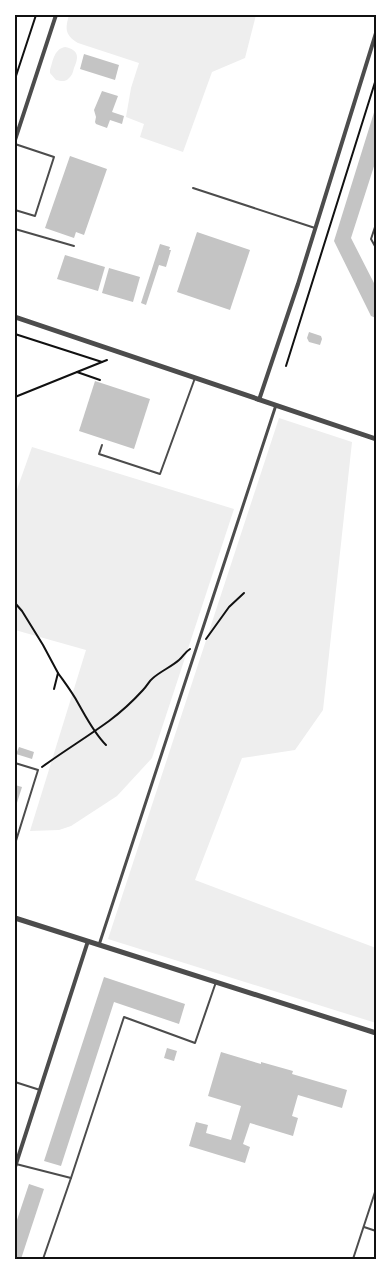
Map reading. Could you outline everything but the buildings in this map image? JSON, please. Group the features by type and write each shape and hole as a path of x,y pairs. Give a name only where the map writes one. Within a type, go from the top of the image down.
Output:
{"street":[{"path":"15,140 56,15"},
{"path":"259,400 376,34"},
{"path":"15,317 376,439"},
{"path":"99,945 276,405"},
{"path":"15,918 376,1033"},
{"path":"16,1165 88,941"}],"lane":[{"path":"15,144 54,157 35,216 15,210"},
{"path":"193,188 315,228"},
{"path":"376,224 371,239 376,248"},
{"path":"15,229 74,246"},
{"path":"102,445 99,454 160,474 195,378"},
{"path":"15,763 38,770 15,844"},
{"path":"44,1259 124,1017 196,1043 216,982"},
{"path":"15,1082 40,1090"},
{"path":"16,1165 71,1178"},
{"path":"353,1259 376,1189"},
{"path":"364,1227 376,1231"}],"path":[{"path":"15,79 36,15"},
{"path":"286,366 376,79"},
{"path":"15,334 102,362"},
{"path":"15,397 107,360"},
{"path":"77,372 100,380"},
{"path":"204,641 229,607 244,594"},
{"path":"15,602 94,731 106,745"},
{"path":"38,770 109,721 128,705 152,679 180,660 184,653 194,646"},
{"path":"54,689 58,673"}],"shaded area":[{"path":"69,15 256,15 245,58 212,72 183,152 140,137 144,124 126,117 131,88 139,63 78,43 67,31"},
{"path":"65,47 70,48 77,54 77,61 72,74 67,80 56,80 50,73 53,59 58,50"},
{"path":"279,418 352,442 323,710 295,750 242,758 195,880 376,948 376,1023 108,939"},
{"path":"32,447 234,509 152,758 117,796 71,826 59,830 30,831 86,650 15,630 15,495"}]}
